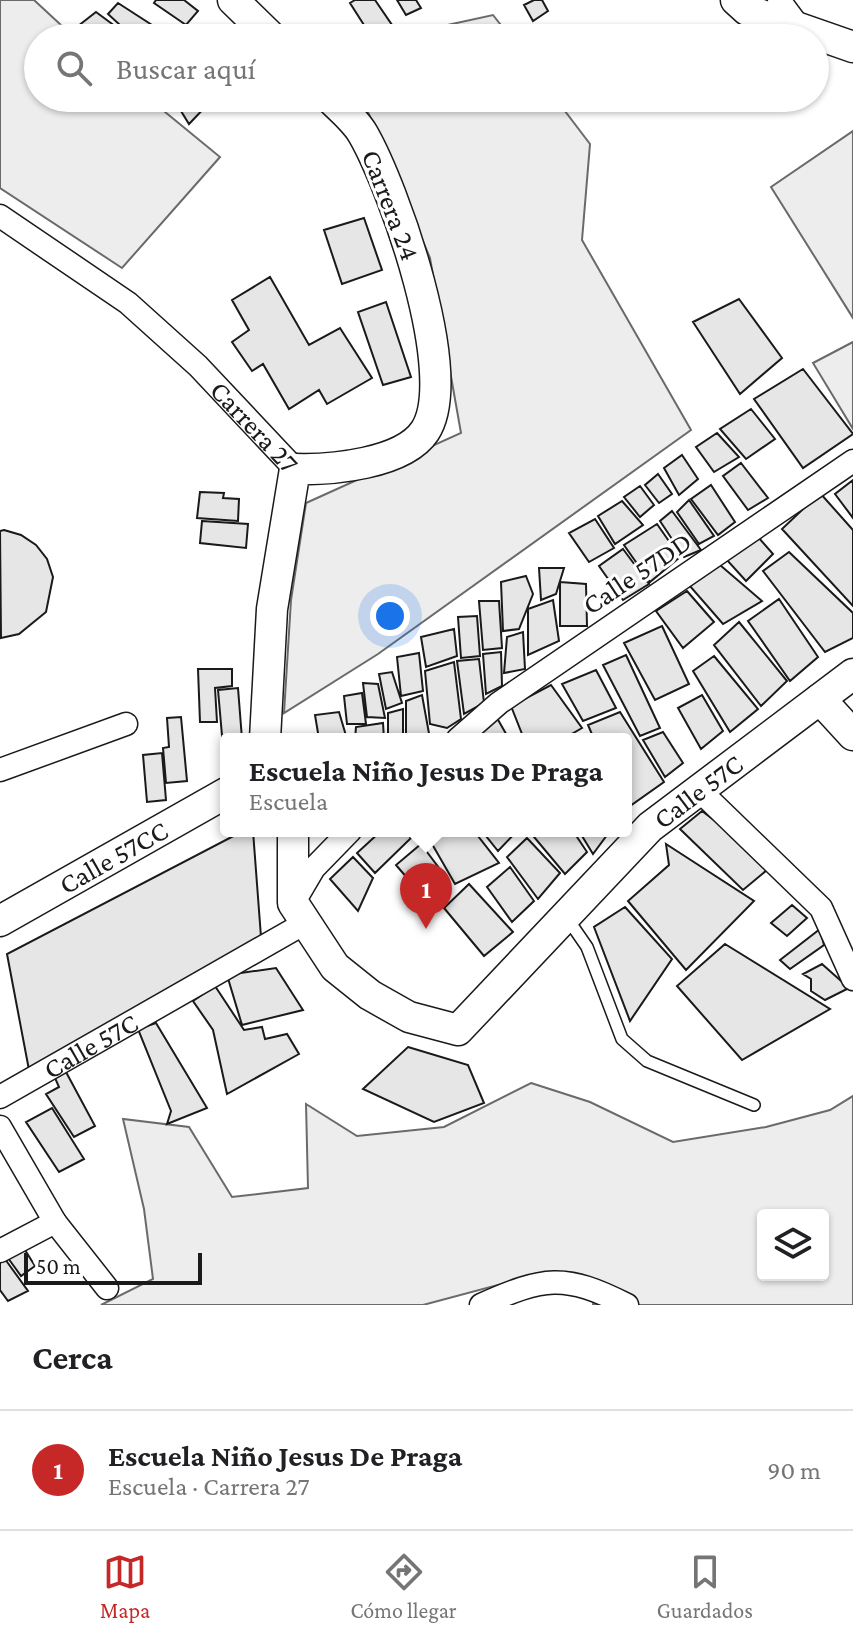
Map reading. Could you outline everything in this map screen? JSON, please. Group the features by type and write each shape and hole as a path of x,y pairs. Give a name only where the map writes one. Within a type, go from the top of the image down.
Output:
{"street":[{"path":"233,0 258,24"},
{"path":"736,0 747,10 783,24"},
{"path":"779,0 797,24"},
{"path":"829,40 853,47"},
{"name":"Carrera 24","path":"295,469 336,470 403,449 424,433 434,411 432,355 418,277 386,177 361,130 344,112"},
{"name":"Carrera 27","path":"0,216 128,303 198,366 295,469 272,609 265,733"},
{"name":"Calle 57DD","path":"465,733 499,703 853,461"},
{"name":"Calle 57C","path":"0,1097 299,913 335,967 370,995 409,1017 458,1030 650,827 853,674"},
{"path":"820,699 853,735"},
{"path":"0,770 126,724"},
{"path":"698,789 821,908 853,979"},
{"name":"Calle 57CC","path":"0,921 220,796"},
{"path":"293,837 299,913"},
{"path":"299,913 314,868 344,837"},
{"path":"0,1127 55,1222 107,1288"},
{"path":"0,1251 55,1222"},
{"path":"481,1305 530,1283 570,1281 627,1305"}],"lane":[{"path":"566,916 587,947 622,1039 647,1061 754,1105"}],"shaded area":[{"path":"0,0 34,0 60,24 24,24 24,112 165,112 220,157 122,268 0,188"},
{"path":"493,15 500,24 452,24"},
{"path":"368,112 566,112 590,144 582,240 691,430 378,654 284,713 291,600 306,503 461,433 430,258"},
{"path":"853,131 853,318 771,187"},
{"path":"853,342 853,429 813,363"},
{"path":"531,1083 590,1102 673,1142 766,1127 830,1110 853,1096 853,1305 593,1305 596,1280 535,1275 423,1305 101,1305 153,1279 144,1209 123,1119 189,1127 232,1197 308,1188 306,1104 357,1136 444,1127"}],"building":[{"path":"156,0 184,0 198,11 185,24 154,3"},
{"path":"375,0 391,24 363,24 350,3"},
{"path":"397,0 416,0 421,8 406,15"},
{"path":"542,0 548,11 533,21 524,5"},
{"path":"118,3 150,24 119,24 108,14"},
{"path":"96,12 112,24 81,24"},
{"path":"182,112 200,112 189,124"},
{"path":"364,218 382,270 342,284 324,230"},
{"path":"270,277 309,345 340,328 372,378 327,404 319,390 289,409 263,364 252,371 232,342 249,330 232,300"},
{"path":"739,299 782,358 740,394 693,322"},
{"path":"386,302 411,377 383,385 358,312"},
{"path":"803,369 853,434 803,468 754,399"},
{"path":"751,409 775,439 746,459 720,429"},
{"path":"717,433 739,457 714,472 696,447"},
{"path":"682,455 698,479 679,495 664,468"},
{"path":"741,463 768,498 748,510 723,476"},
{"path":"658,474 672,494 659,503 645,485"},
{"path":"853,480 853,518 835,494"},
{"path":"711,485 735,522 718,535 691,499"},
{"path":"640,486 654,505 640,517 624,497"},
{"path":"200,492 224,493 223,498 239,499 238,521 197,518"},
{"path":"820,493 853,530 853,606 782,529"},
{"path":"689,500 714,536 699,544 677,512"},
{"path":"622,501 643,525 615,544 598,516"},
{"path":"672,511 701,550 684,557 660,521"},
{"path":"595,519 614,548 589,562 569,533"},
{"path":"202,521 248,524 246,548 200,543"},
{"path":"657,524 680,557 650,582 624,545"},
{"path":"0,531 21,535 36,545 47,559 53,577 46,612 19,634 1,638"},
{"path":"758,537 773,554 746,581 726,559"},
{"path":"623,549 649,584 623,600 599,566"},
{"path":"789,552 853,613 853,638 825,652 763,571"},
{"path":"720,565 762,601 723,624 689,585"},
{"path":"539,568 564,568 556,594 541,600"},
{"path":"526,576 533,594 519,629 503,631 501,582"},
{"path":"560,582 586,584 587,626 560,626"},
{"path":"687,591 714,622 683,648 656,611"},
{"path":"779,599 818,657 790,681 748,621"},
{"path":"553,600 559,641 528,655 528,609"},
{"path":"479,601 499,601 502,648 483,650"},
{"path":"477,616 480,656 461,658 458,617"},
{"path":"739,622 787,681 761,706 714,645"},
{"path":"662,626 689,684 655,700 624,643"},
{"path":"454,629 457,656 426,667 421,637"},
{"path":"523,632 525,669 504,673 507,637"},
{"path":"501,652 502,686 486,694 483,654"},
{"path":"419,653 423,691 401,696 397,657"},
{"path":"626,655 660,728 640,736 603,665"},
{"path":"714,656 758,709 730,732 693,671"},
{"path":"479,659 484,703 464,714 457,661"},
{"path":"454,662 461,719 447,728 430,724 425,671"},
{"path":"198,669 232,669 232,686 215,688 217,722 200,722"},
{"path":"596,670 616,708 583,721 562,684"},
{"path":"392,672 402,703 386,709 379,674"},
{"path":"363,683 378,684 385,718 367,717"},
{"path":"551,685 582,728 573,733 522,733 511,706"},
{"path":"238,688 242,733 222,733 218,690"},
{"path":"362,693 366,724 347,724 344,696"},
{"path":"422,695 429,733 406,733 406,701"},
{"path":"702,695 723,731 701,749 678,708"},
{"path":"403,709 403,733 388,733 388,713"},
{"path":"339,712 345,733 318,733 315,715"},
{"path":"620,712 664,782 632,805 632,733 591,733 588,725"},
{"path":"181,717 187,781 166,783 163,748 169,747 167,718"},
{"path":"497,718 506,733 480,733"},
{"path":"383,723 384,733 356,733 356,727"},
{"path":"663,732 683,763 665,777 643,740"},
{"path":"162,753 166,800 147,802 143,755"},
{"path":"702,811 773,865 743,890 680,829"},
{"path":"231,837 253,837 261,937 29,1070 7,954"},
{"path":"374,837 411,838 375,873 357,853"},
{"path":"428,837 479,837 499,863 455,884"},
{"path":"487,837 511,837 498,851"},
{"path":"534,837 577,837 587,852 565,874"},
{"path":"583,837 606,837 593,854"},
{"path":"527,838 560,873 538,899 507,857"},
{"path":"421,844 448,880 427,901 396,865"},
{"path":"666,844 754,901 686,970 628,901 669,865"},
{"path":"353,857 373,878 358,911 330,879"},
{"path":"510,867 534,901 512,922 487,887"},
{"path":"469,884 513,932 484,956 444,908"},
{"path":"792,905 807,918 787,936 771,923"},
{"path":"625,907 672,959 630,1021 594,927"},
{"path":"820,929 824,945 790,969 780,960"},
{"path":"725,944 830,1009 742,1060 677,986"},
{"path":"822,964 849,988 825,1000 811,991 811,979 803,974"},
{"path":"276,968 303,1010 242,1025 227,975"},
{"path":"215,986 244,1030 262,1027 265,1039 287,1034 299,1054 227,1094 213,1030 193,1001"},
{"path":"156,1023 207,1108 167,1124 171,1111 138,1029"},
{"path":"408,1047 468,1065 484,1103 434,1122 363,1089"},
{"path":"66,1072 95,1126 74,1137 46,1094 59,1087 55,1078"},
{"path":"52,1108 84,1159 59,1172 26,1122"},
{"path":"25,1250 35,1266 21,1276 8,1258"},
{"path":"5,1259 28,1291 8,1301 0,1290 0,1262"}],"place":[{"name":"Escuela Niño Jesus De Praga","path":"426,929"}]}
